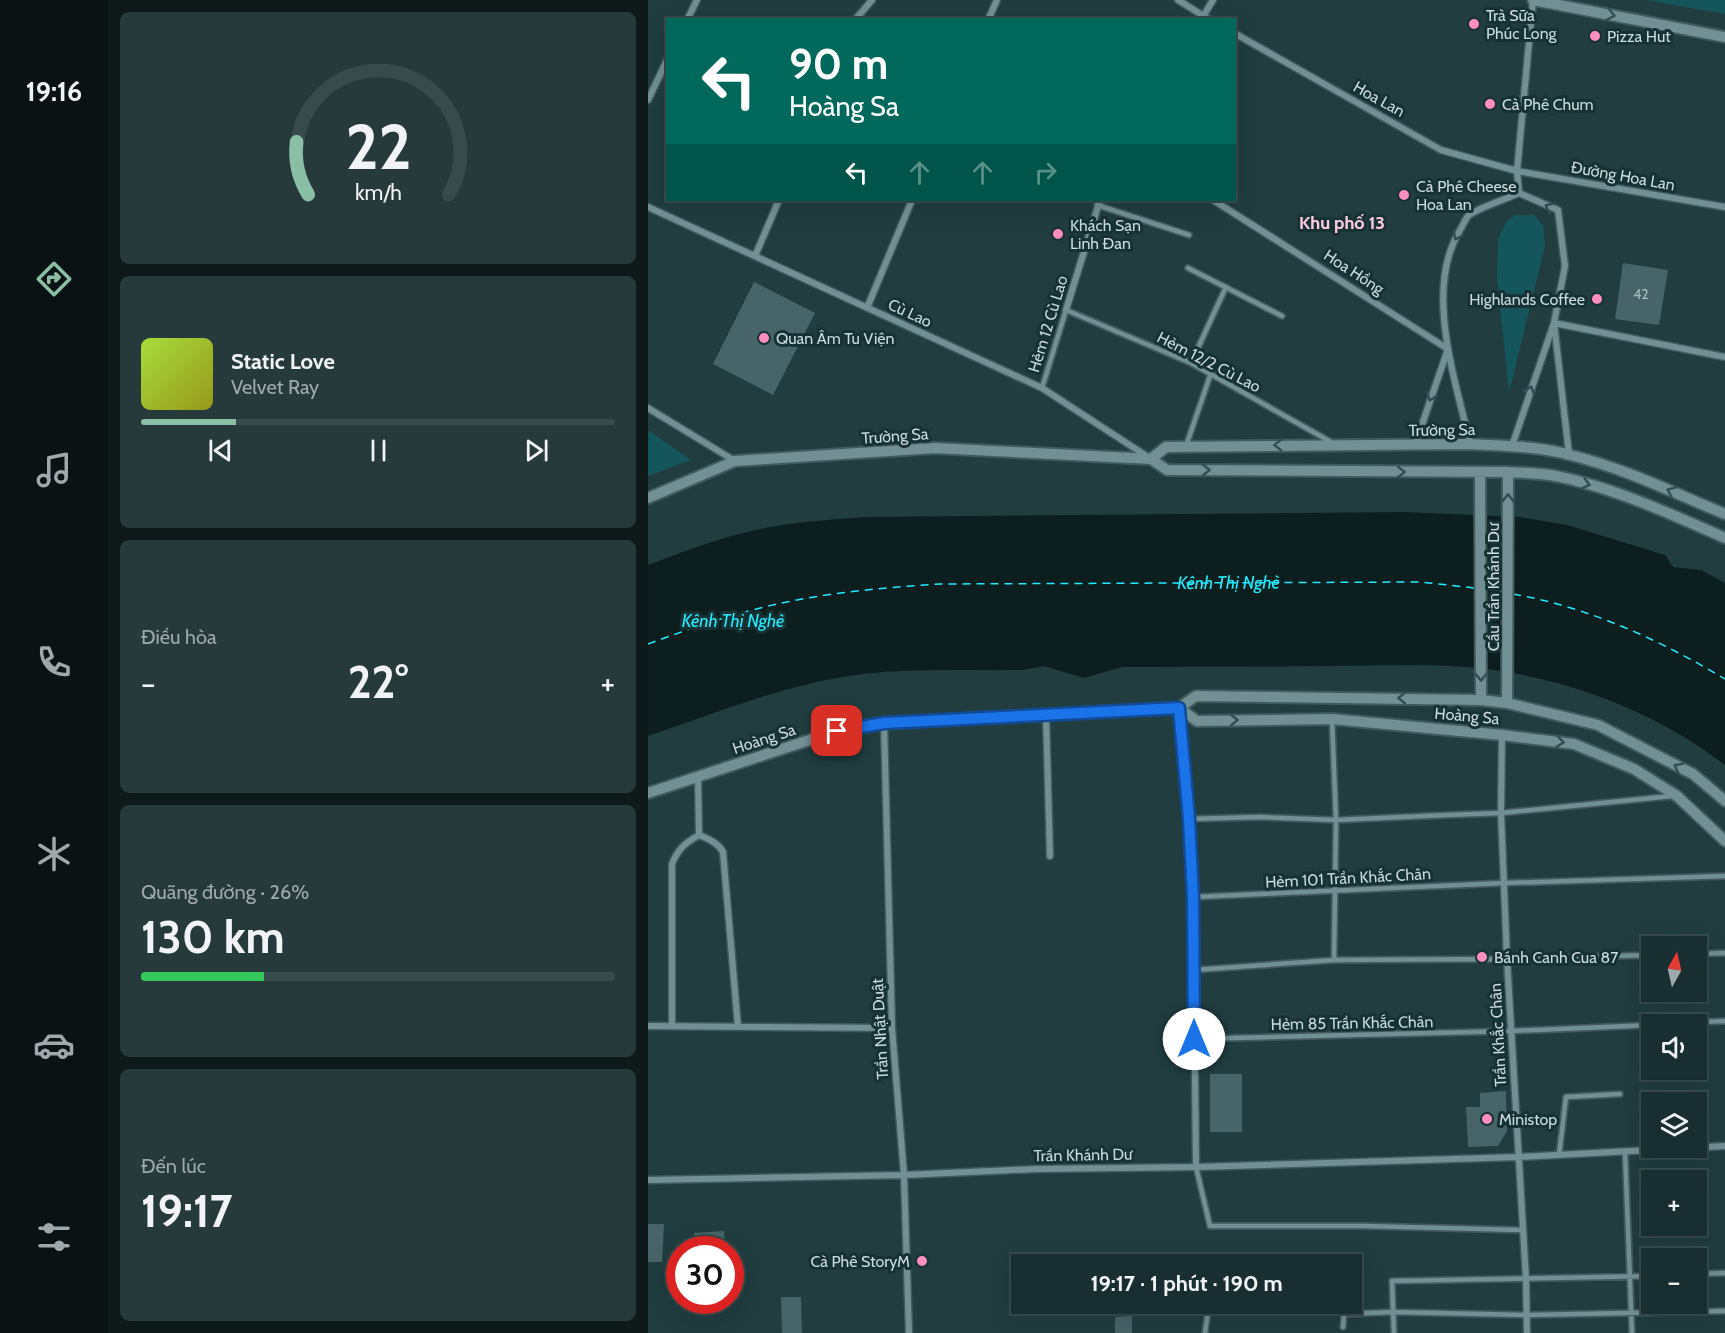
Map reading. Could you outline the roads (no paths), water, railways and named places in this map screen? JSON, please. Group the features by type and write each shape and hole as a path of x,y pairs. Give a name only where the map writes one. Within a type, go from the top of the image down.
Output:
{"street":[{"path":"688,18 697,0"},
{"path":"857,18 872,0"},
{"path":"989,18 997,0"},
{"path":"1178,0 1205,18 1213,0"},
{"path":"1519,193 1517,171 1533,0 1725,37"},
{"name":"Hoa Lan","path":"1236,34 1441,150 1517,171"},
{"path":"648,100 666,62"},
{"name":"Đường Hoa Lan","path":"1517,171 1725,207"},
{"path":"1470,444 1448,349 1443,297 1446,264 1454,240 1469,215 1519,193 1558,210 1565,266 1554,322 1512,446"},
{"path":"755,256 779,201"},
{"path":"867,308 912,201"},
{"name":"Hoa Hồng","path":"1216,201 1448,349"},
{"name":"Hẻm 12 Cù Lao","path":"1066,310 1099,202"},
{"name":"Cù Lao","path":"648,207 1042,388 1151,459"},
{"path":"1554,322 1725,357"},
{"path":"1554,322 1569,454"},
{"path":"1415,446 1448,349"},
{"path":"648,408 735,461"},
{"name":"Trường Sa","path":"1151,459 1166,447 1186,446 1470,444 1512,446 1569,454 1630,474 1725,514"},
{"name":"Trường Sa","path":"648,498 735,461 935,448 1151,459 1167,470 1508,472 1550,475 1594,486 1674,515 1725,538"},
{"name":"Cầu Trần Khánh Dư","path":"1480,472 1481,700"},
{"name":"Cầu Trần Khánh Dư","path":"1507,703 1508,472"},
{"name":"Hoàng Sa","path":"648,793 837,731 884,723 1179,708 1196,696 1481,700 1507,703 1598,725 1693,774 1725,801"},
{"path":"1179,708 1193,897 1196,1167"},
{"name":"Hoàng Sa","path":"1179,708 1197,721 1332,719 1574,744 1634,769 1677,796 1725,841"},
{"path":"1046,715 1050,856"},
{"name":"Trần Nhật Duật","path":"884,723 892,1028 904,1175 909,1333"},
{"name":"Trần Khắc Chân","path":"1502,735 1501,813 1507,959 1528,1315 1527,1333"},
{"path":"698,776 699,835"},
{"path":"672,1025 670,904 672,864 683,845 699,835"},
{"path":"699,835 712,841 723,852 738,1027"},
{"path":"648,1026 892,1028"},
{"name":"Trần Khánh Dư","path":"648,1180 1518,1157 1725,1146"}],"lane":[{"path":"1099,202 1189,235"},
{"path":"1188,268 1282,316"},
{"path":"1191,363 1226,287"},
{"name":"Hẻm 12/2 Cù Lao","path":"1066,310 1191,363 1336,445"},
{"name":"Hẻm 12 Cù Lao","path":"1042,388 1066,310"},
{"path":"1186,446 1211,373"},
{"path":"1332,719 1336,820 1334,960"},
{"path":"1189,819 1260,817 1336,820 1501,813 1677,796"},
{"name":"Hẻm 101 Trần Khắc Chân","path":"1193,897 1725,876"},
{"path":"1707,954 1725,953"},
{"path":"1194,969 1334,960 1641,955"},
{"path":"1707,1023 1725,1022"},
{"name":"Hẻm 85 Trần Khắc Chân","path":"1194,1039 1641,1025"},
{"path":"1559,1155 1566,1097 1620,1094"},
{"path":"1625,1151 1632,1333"},
{"path":"1196,1167 1210,1226 1365,1226 1522,1230"},
{"path":"1707,1274 1725,1273"},
{"path":"1394,1333 1392,1281 1641,1276"},
{"path":"1343,1326 1344,1314 1393,1312 1528,1315 1725,1311"},
{"path":"1205,1333 1208,1314"}],"water":[{"name":"Kênh Thị Nghè","path":"1404,512 1520,517 1567,525 1665,555 1673,567 1701,570 1725,583 1725,765 1663,725 1595,695 1524,675 1436,665 1122,667 1084,678 1044,666 1023,670 883,672 835,678 781,691 648,736 648,565 727,537 788,524 868,517"}],"place":[{"name":"Trà Sữa Phúc Long","path":"1474,24"},
{"name":"Pizza Hut","path":"1595,36"},
{"name":"Cà Phê Chum","path":"1490,104"},
{"name":"Cà Phê Cheese Hoa Lan","path":"1404,195"},
{"name":"Khách Sạn Linh Đan","path":"1058,234"},
{"name":"Highlands Coffee","path":"1597,299"},
{"name":"Quan Âm Tu Viện","path":"764,338"},
{"name":"Bánh Canh Cua 87","path":"1482,957"},
{"name":"Ministop","path":"1487,1119"},
{"name":"Cà Phê StoryM","path":"922,1261"}],"district":[{"name":"Khu phố 13","path":"1342,223"}]}
